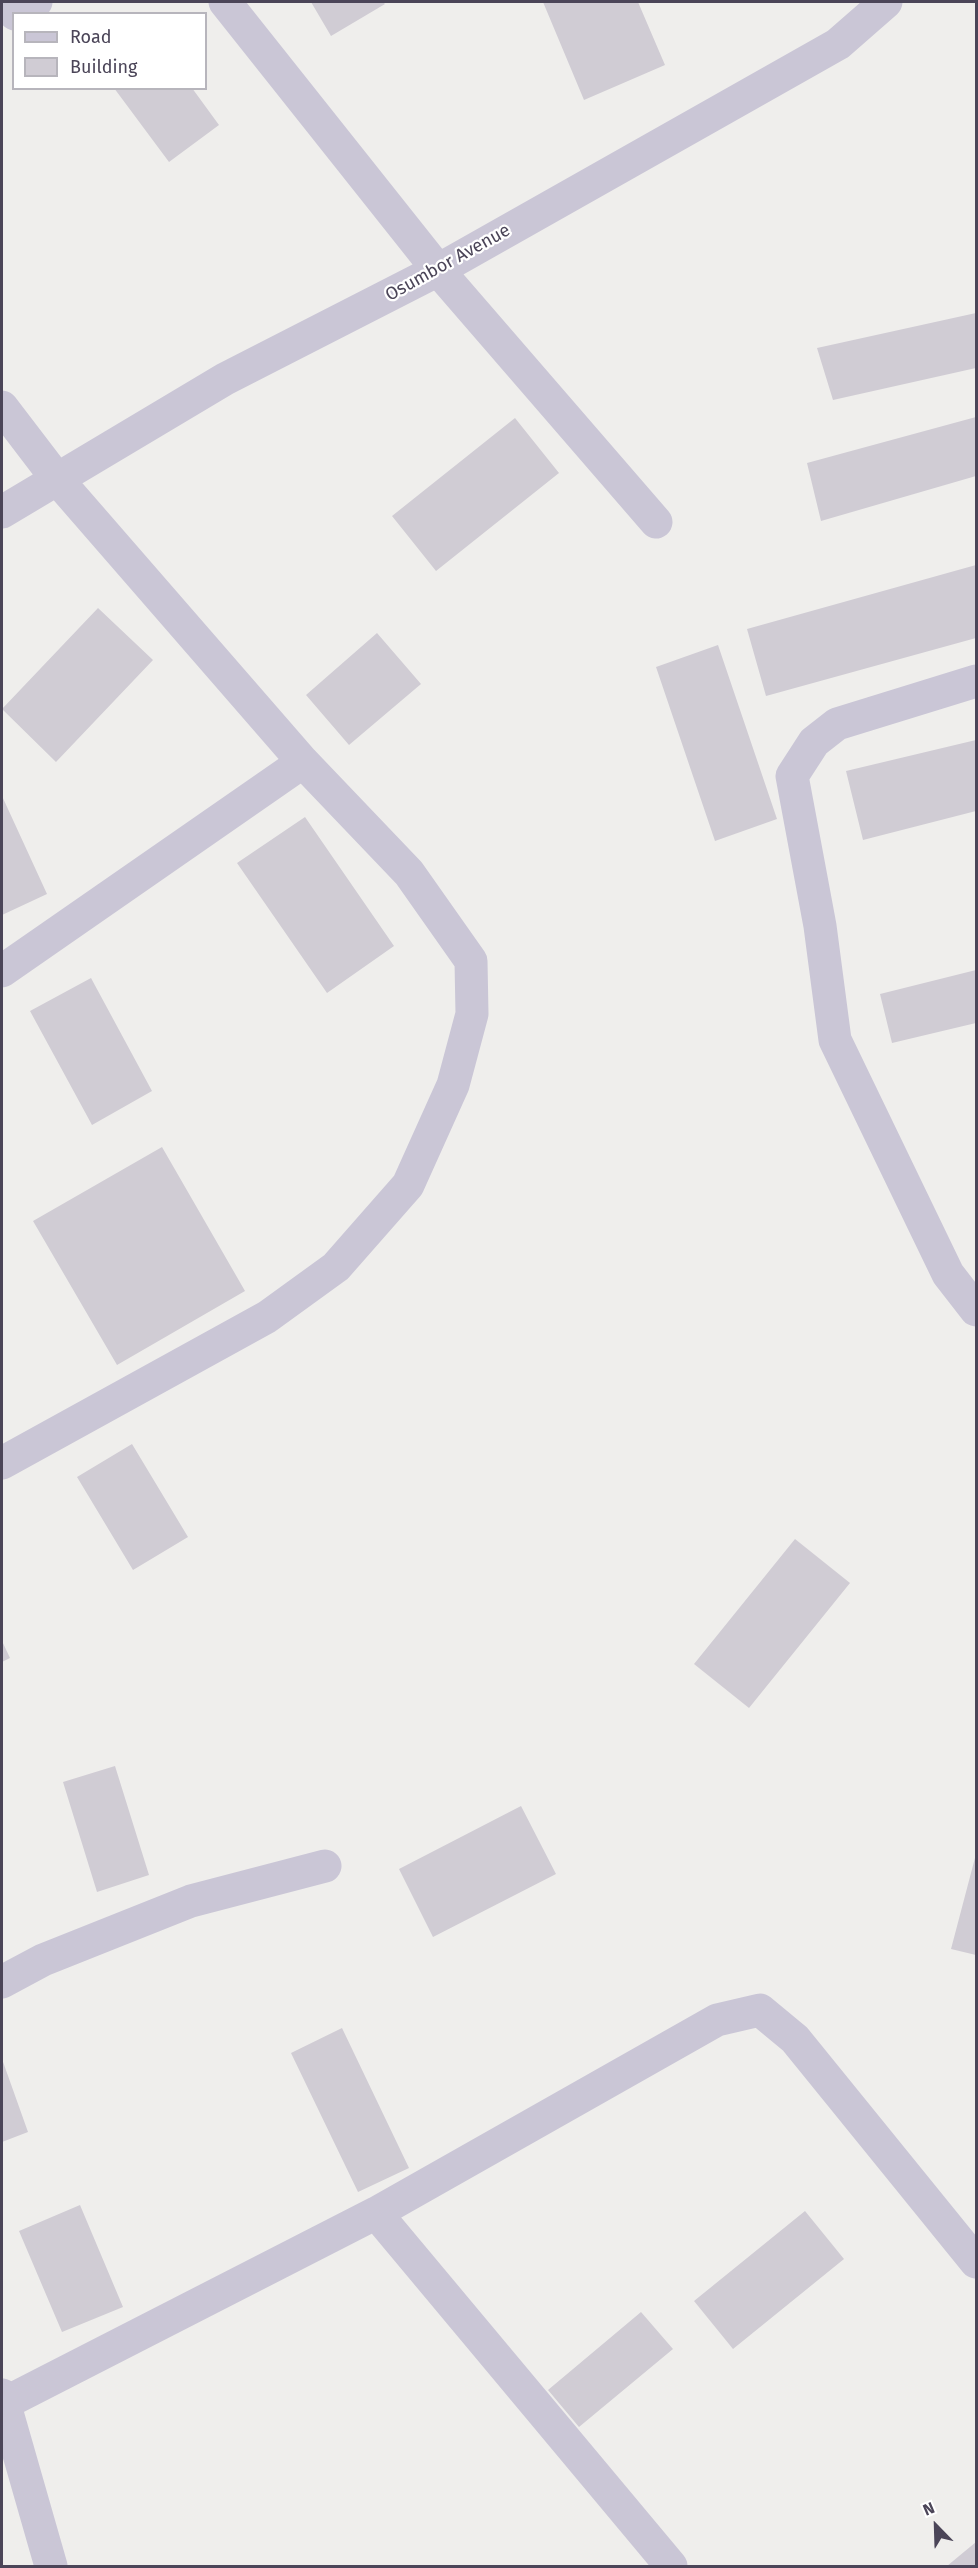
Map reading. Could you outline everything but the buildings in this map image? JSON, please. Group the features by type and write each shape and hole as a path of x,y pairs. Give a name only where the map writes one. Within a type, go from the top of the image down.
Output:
{"street":[{"path":"18,12 36,2"},
{"path":"225,2 438,270 656,522"},
{"name":"Osumbor Avenue","path":"2,512 225,379 438,270 837,44 886,2"},
{"path":"2,407 57,479 303,762 409,873 471,961 472,1014 453,1085 408,1185 336,1267 267,1317 2,1463"},
{"path":"976,681 837,724 814,742 792,776 820,926 835,1040 948,1274 976,1310"},
{"path":"2,971 303,762"},
{"path":"2,1982 43,1960 191,1901 325,1866"},
{"path":"51,2566 3,2399 376,2213 717,2020 760,2010 795,2039 976,2262"},
{"path":"376,2213 671,2566"}]}
